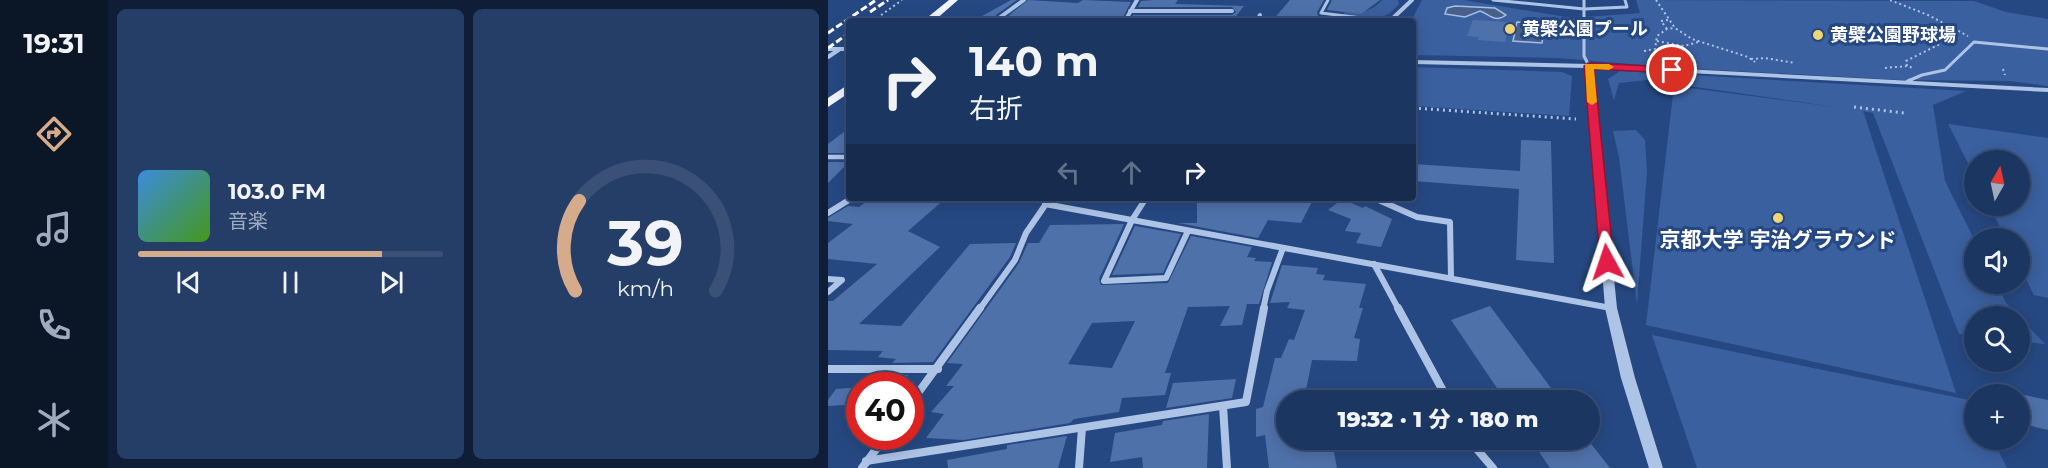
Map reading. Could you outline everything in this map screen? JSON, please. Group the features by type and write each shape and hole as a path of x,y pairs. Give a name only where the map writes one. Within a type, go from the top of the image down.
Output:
{"main road":[{"path":"932,18 954,0"},
{"path":"828,104 846,89"}],"street":[{"path":"999,18 1024,0"},
{"path":"1126,18 1137,0"},
{"path":"1393,18 1412,0"},
{"path":"1130,11 1232,12"},
{"path":"828,48 846,49"},
{"path":"828,57 841,49"},
{"path":"1416,62 1588,66 2048,90"},
{"path":"1588,66 1611,308 1628,378 1656,468"},
{"path":"828,157 846,157"},
{"path":"828,213 847,201"},
{"path":"924,386 1016,260 1026,233 1048,201 1188,231 1611,308"},
{"path":"1144,201 1132,220 1104,281 1166,278 1188,231"},
{"path":"1381,201 1417,217 1449,222 1451,278"},
{"path":"864,465 1246,402 1267,291 1282,248"},
{"path":"1374,264 1443,390"},
{"path":"828,279 842,280 828,292"},
{"path":"828,369 938,369"},
{"path":"1223,406 1227,468"},
{"path":"1079,468 1082,428"},
{"path":"864,465 875,450"},
{"path":"1477,450 1493,468"}],"lane":[{"path":"1328,0 1321,13 1362,18"},
{"path":"1493,0 1584,9 1627,7 1625,0"},
{"path":"1584,0 1584,56 1588,66"},
{"path":"1906,82 1922,75 1945,70 1974,42 2048,49"}],"path":[{"path":"877,18 902,0"},
{"path":"1656,0 1675,28 1698,42 1751,59 1765,58 1803,66"},
{"path":"1890,0 1953,28 1937,48 1911,59 1906,62 1907,66"},
{"path":"1667,29 1661,21 1668,20"},
{"path":"1644,51 1655,49 1658,36 1667,29 1675,28"},
{"path":"1658,41 1684,46 1698,42"},
{"path":"1730,57 1735,54"},
{"path":"2003,69 2005,75"},
{"path":"1854,107 1905,112"},
{"path":"1416,108 1576,119"}],"shaded area":[{"path":"1382,0 1398,0 1399,4 1393,11 1380,18 1343,15 1345,11 1370,9"},
{"path":"1422,0 1463,0 1572,18 1640,13 1636,0 1974,1 2006,12 2048,19 2048,86 2010,81 1901,80 1679,68 1557,58 1416,55 1416,18 1413,18"},
{"path":"1455,6 1495,8 1506,15 1498,18 1480,11 1465,17 1445,14 1447,8"},
{"path":"1517,22 1545,24 1542,43 1513,41"},
{"path":"1416,67 1562,72 1572,76 1569,116 1416,106"},
{"name":"京都大学 宇治グラウンド","path":"1620,71 1966,91 1933,105 1945,181 1968,228 1964,228 1964,294 2002,294 2009,306 1964,306 1964,335 1959,334 1873,113 1863,111 1956,393 1646,325 1674,86 1843,108 1647,80 1619,83 1614,100 1608,79"},
{"path":"1948,124 2048,138 2048,298 2034,295 2030,287 2030,228 2001,228 1994,216 2030,216 2030,150 1964,150 1964,155"},
{"path":"1636,130 1645,140 1647,172 1637,304 1619,157 1613,131"},
{"path":"2030,328 2045,344 2030,342"},
{"path":"1652,335 1964,399 1964,450 1998,450 2007,468 1697,468"}],"building":[{"path":"1011,0 1017,0 996,15 996,18 978,18"},
{"path":"1028,0 1078,3 1083,0 1131,2 1123,18 1006,18"},
{"path":"1178,0 1175,4 1244,6 1234,18 1132,18 1133,15 1232,15 1236,12 1232,7 1138,7 1141,1"},
{"path":"1290,0 1324,0 1317,12 1318,16 1332,18 1275,18"},
{"path":"1332,0 1380,0 1361,14 1327,10"},
{"path":"1473,20 1510,22 1505,42 1478,40 1479,37 1467,36"},
{"path":"846,130 846,153 828,153 828,144"},
{"path":"1521,140 1551,141 1554,263 1516,260 1519,189 1416,181 1416,164 1520,171"},
{"path":"828,162 846,162 846,165 828,183"},
{"path":"867,201 943,201 908,231 940,247 859,324 901,326 970,244 1016,243 1010,257 933,362 892,363 896,359 878,357 883,351 828,350 828,301 833,301 877,264 828,259 828,243 853,224 828,221 828,218 848,206 859,207"},
{"path":"1197,201 1312,201 1301,223 1268,220 1258,238 1178,223 1197,223"},
{"path":"1339,201 1347,201 1363,208 1365,206 1392,219 1381,247 1356,243 1361,233 1345,231 1351,219 1328,210"},
{"path":"1124,224 1099,279 1101,285 1168,283 1191,236 1252,247 1247,257 1256,258 1254,261 1272,262 1259,304 1247,304 1242,325 1220,326 1230,306 1188,307 1165,373 1171,373 1165,395 1122,398 1119,412 1074,419 1070,423 964,440 926,438 944,414 931,412 954,386 946,386 963,364 947,363 1019,263 1028,243 1039,243 1050,225","holes":["1135,321 1112,368 1068,364 1092,323"]},
{"path":"1135,226 1181,234 1163,273 1112,275"},
{"path":"1282,265 1318,268 1316,274 1325,275 1323,280 1366,284 1359,308 1363,308 1354,338 1360,339 1357,361 1312,360 1306,390 1276,390 1276,450 1334,450 1337,468 1269,468 1265,435 1256,437 1256,409 1263,407 1275,358 1281,358 1289,339 1294,340 1305,310 1287,308 1290,302 1270,303"},
{"path":"1490,306 1553,390 1498,390 1451,320"},
{"path":"1236,379 1232,398 1166,408 1173,383"},
{"path":"846,388 846,405 828,406 828,400 836,389"},
{"path":"2030,396 2048,400 2048,430 2030,426"},
{"path":"1209,414 1207,468 1143,468 1142,457 1110,462 1115,433 1162,425 1163,421"},
{"path":"1067,436 1058,468 948,468 947,460 1007,449 1007,445"},
{"path":"1538,450 1596,450 1610,468 1550,468"}],"railway":[{"path":"850,18 876,0"},
{"path":"870,12 888,0"},
{"path":"828,33 846,21"},
{"path":"828,48 846,35"}],"slow traffic":[{"path":"1592,102 1588,66 1609,67"}],"place":[{"name":"黄檗公園プール","path":"1510,29"},
{"name":"黄檗公園野球場","path":"1818,35"},
{"name":"京都大学 宇治グラウンド","path":"1778,218"}],"route":[{"path":"1607,262 1588,66 1672,70"}]}
